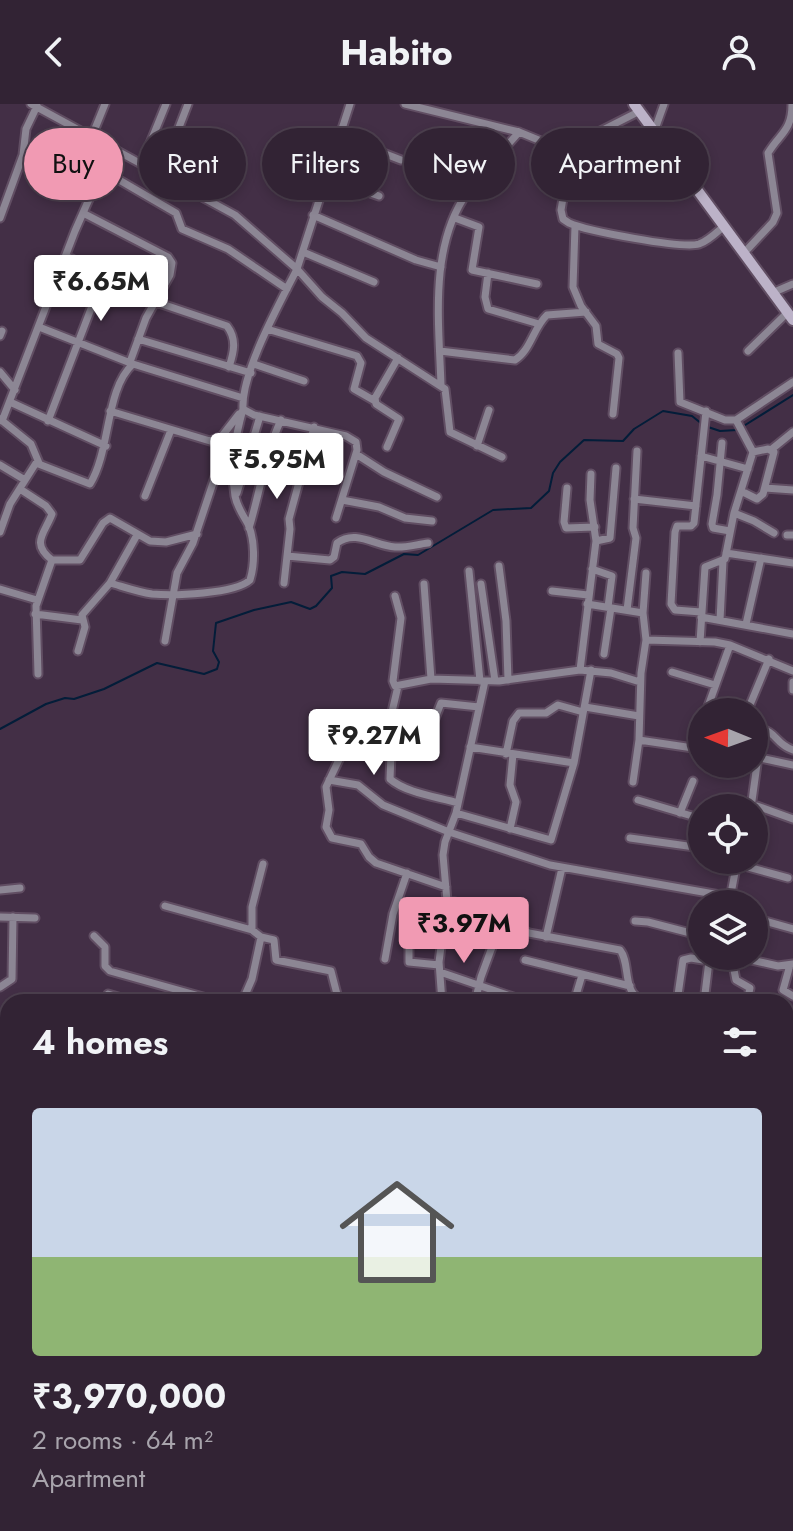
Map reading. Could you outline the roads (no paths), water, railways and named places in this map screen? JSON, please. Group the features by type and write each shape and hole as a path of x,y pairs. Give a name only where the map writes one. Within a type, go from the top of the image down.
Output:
{"main road":[{"path":"637,108 651,128"},
{"path":"705,200 790,317"}],"street":[{"path":"95,128 105,104"},
{"path":"156,128 166,104"},
{"path":"179,128 188,104"},
{"path":"342,128 350,104"},
{"path":"405,104 531,137"},
{"path":"655,128 664,104"},
{"path":"744,253 775,218 777,201 768,153 788,130 792,104"},
{"path":"0,218 23,155 26,129 35,105 77,128"},
{"path":"603,128 637,108"},
{"path":"441,385 441,267 446,241 466,193 519,132"},
{"path":"388,155 401,160"},
{"path":"123,182 176,213 182,229 224,246 287,289"},
{"path":"83,213 171,259 170,275 149,311 132,363 110,411 106,446 90,484 39,463 31,444 1,420 15,390 66,256 83,213 89,200"},
{"path":"208,200 235,215 297,269 360,333 441,385 447,391 450,432 502,457"},
{"path":"110,583 152,594 172,595 248,583 253,562 249,528 236,499 233,448 243,398 254,364 267,329 297,269 318,200"},
{"path":"563,200 563,219 575,226 689,245 702,243 724,226"},
{"path":"313,215 416,260 441,267"},
{"path":"455,218 479,227 472,269 537,284"},
{"path":"575,226 572,276 575,295 596,326 598,344 618,357 613,414"},
{"path":"303,252 374,282"},
{"path":"66,256 156,302 227,326 232,333 234,347 229,367"},
{"path":"488,273 485,297 488,309 539,324"},
{"path":"772,293 793,284"},
{"path":"48,421 97,293"},
{"path":"440,351 515,360 525,352 539,324 553,313 586,312"},
{"path":"748,351 790,317"},
{"path":"39,327 132,363 243,398"},
{"path":"267,329 357,356 361,363 354,389 399,419 387,447"},
{"path":"138,339 251,373"},
{"path":"678,353 680,402 738,425 753,452 724,557 720,620"},
{"path":"375,401 398,358"},
{"path":"254,364 304,381"},
{"path":"0,372 15,390"},
{"path":"738,425 793,382"},
{"path":"10,402 106,446"},
{"path":"110,411 204,440 217,440 243,409"},
{"path":"243,409 246,413 314,427 353,439 358,446 336,518"},
{"path":"477,446 489,410"},
{"path":"706,411 693,525 679,526 675,530 671,604 675,610 793,634"},
{"path":"236,499 260,416"},
{"path":"249,528 270,445 281,420"},
{"path":"284,583 289,519 314,427"},
{"path":"145,496 171,430"},
{"path":"753,452 772,449 793,432"},
{"path":"722,443 712,526 730,531"},
{"path":"165,641 177,573 197,534 219,465 233,448"},
{"path":"741,491 760,499 773,457 772,449"},
{"path":"627,610 636,538 633,528 637,451"},
{"path":"356,454 384,472 437,497"},
{"path":"701,456 748,469"},
{"path":"0,532 4,508 39,463"},
{"path":"0,465 25,480"},
{"path":"596,541 610,538 616,468"},
{"path":"580,670 596,541 590,500 591,474"},
{"path":"567,488 566,528 595,527"},
{"path":"765,488 793,490"},
{"path":"20,489 46,506 52,514 40,543 42,551 52,560 80,560 103,523 110,518 137,535 158,542 197,534"},
{"path":"634,499 696,506"},
{"path":"342,500 379,507 405,518 432,521"},
{"path":"734,513 774,533"},
{"path":"78,651 85,627 82,620 85,610 110,583 137,535"},
{"path":"287,556 330,560 334,557 337,543 345,539 365,538 393,547 428,543"},
{"path":"700,642 705,567 724,557 793,563"},
{"path":"746,624 761,558"},
{"path":"38,674 35,614 52,560"},
{"path":"499,566 506,621 508,680"},
{"path":"592,569 612,576 604,654"},
{"path":"442,994 440,968 447,901 443,855 456,813 482,681 469,571"},
{"path":"633,782 646,640 643,613 646,573"},
{"path":"424,584 431,679"},
{"path":"481,584 495,681"},
{"path":"0,589 37,600"},
{"path":"552,591 643,613"},
{"path":"395,596 401,612 393,681 398,686"},
{"path":"35,614 82,620"},
{"path":"646,640 730,645 793,671"},
{"path":"711,698 730,645"},
{"path":"753,698 769,659"},
{"path":"398,686 431,679 495,681 580,670 611,673 640,682"},
{"path":"456,813 551,840 574,763 591,670"},
{"path":"672,672 715,685"},
{"path":"793,682 793,690"},
{"path":"398,686 388,729 390,779 458,803"},
{"path":"434,721 441,703 479,707"},
{"path":"510,829 516,802 510,785 510,754 516,714 546,713 558,705 639,716"},
{"path":"768,730 781,745 793,750"},
{"path":"639,740 688,747"},
{"path":"345,747 326,791 329,810 326,824 330,835 336,840 358,843 372,861 446,887"},
{"path":"470,747 574,763"},
{"path":"768,759 793,765"},
{"path":"329,780 358,785 383,805 414,815 449,832 562,868 688,892"},
{"path":"680,813 693,781"},
{"path":"638,800 688,815"},
{"path":"768,810 793,819"},
{"path":"630,838 688,846"},
{"path":"252,930 252,907 263,864"},
{"path":"546,937 562,868"},
{"path":"768,872 788,878"},
{"path":"385,959 397,900 407,873"},
{"path":"0,890 20,888"},
{"path":"447,901 474,905 529,933 620,950 625,957 630,986 635,994"},
{"path":"165,906 252,930 276,945 276,960 331,971 337,994"},
{"path":"0,917 35,918"},
{"path":"0,987 12,979 13,917"},
{"path":"476,994 502,920"},
{"path":"635,921 688,932"},
{"path":"768,922 793,929"},
{"path":"94,936 105,947 105,966 110,971 192,994"},
{"path":"245,994 265,937"},
{"path":"409,943 409,962 440,968 503,994"},
{"path":"676,994 683,960 688,958"},
{"path":"525,960 630,986"},
{"path":"768,964 791,965 783,990 790,994"},
{"path":"705,994 708,970"},
{"path":"736,970 736,980 750,988 749,994"},
{"path":"576,994 582,975"}],"waterway":[{"path":"742,427 793,395"},
{"path":"0,729 46,704 104,689 157,663 204,674 217,669 219,662 213,651 216,623 291,602 310,609 332,588 331,576 342,572 365,574 404,554 418,555 493,510 531,508 549,491 553,473 560,462 584,440 623,441 634,429 663,411 692,416 702,424"},
{"path":"708,427 720,431 737,430"}]}
